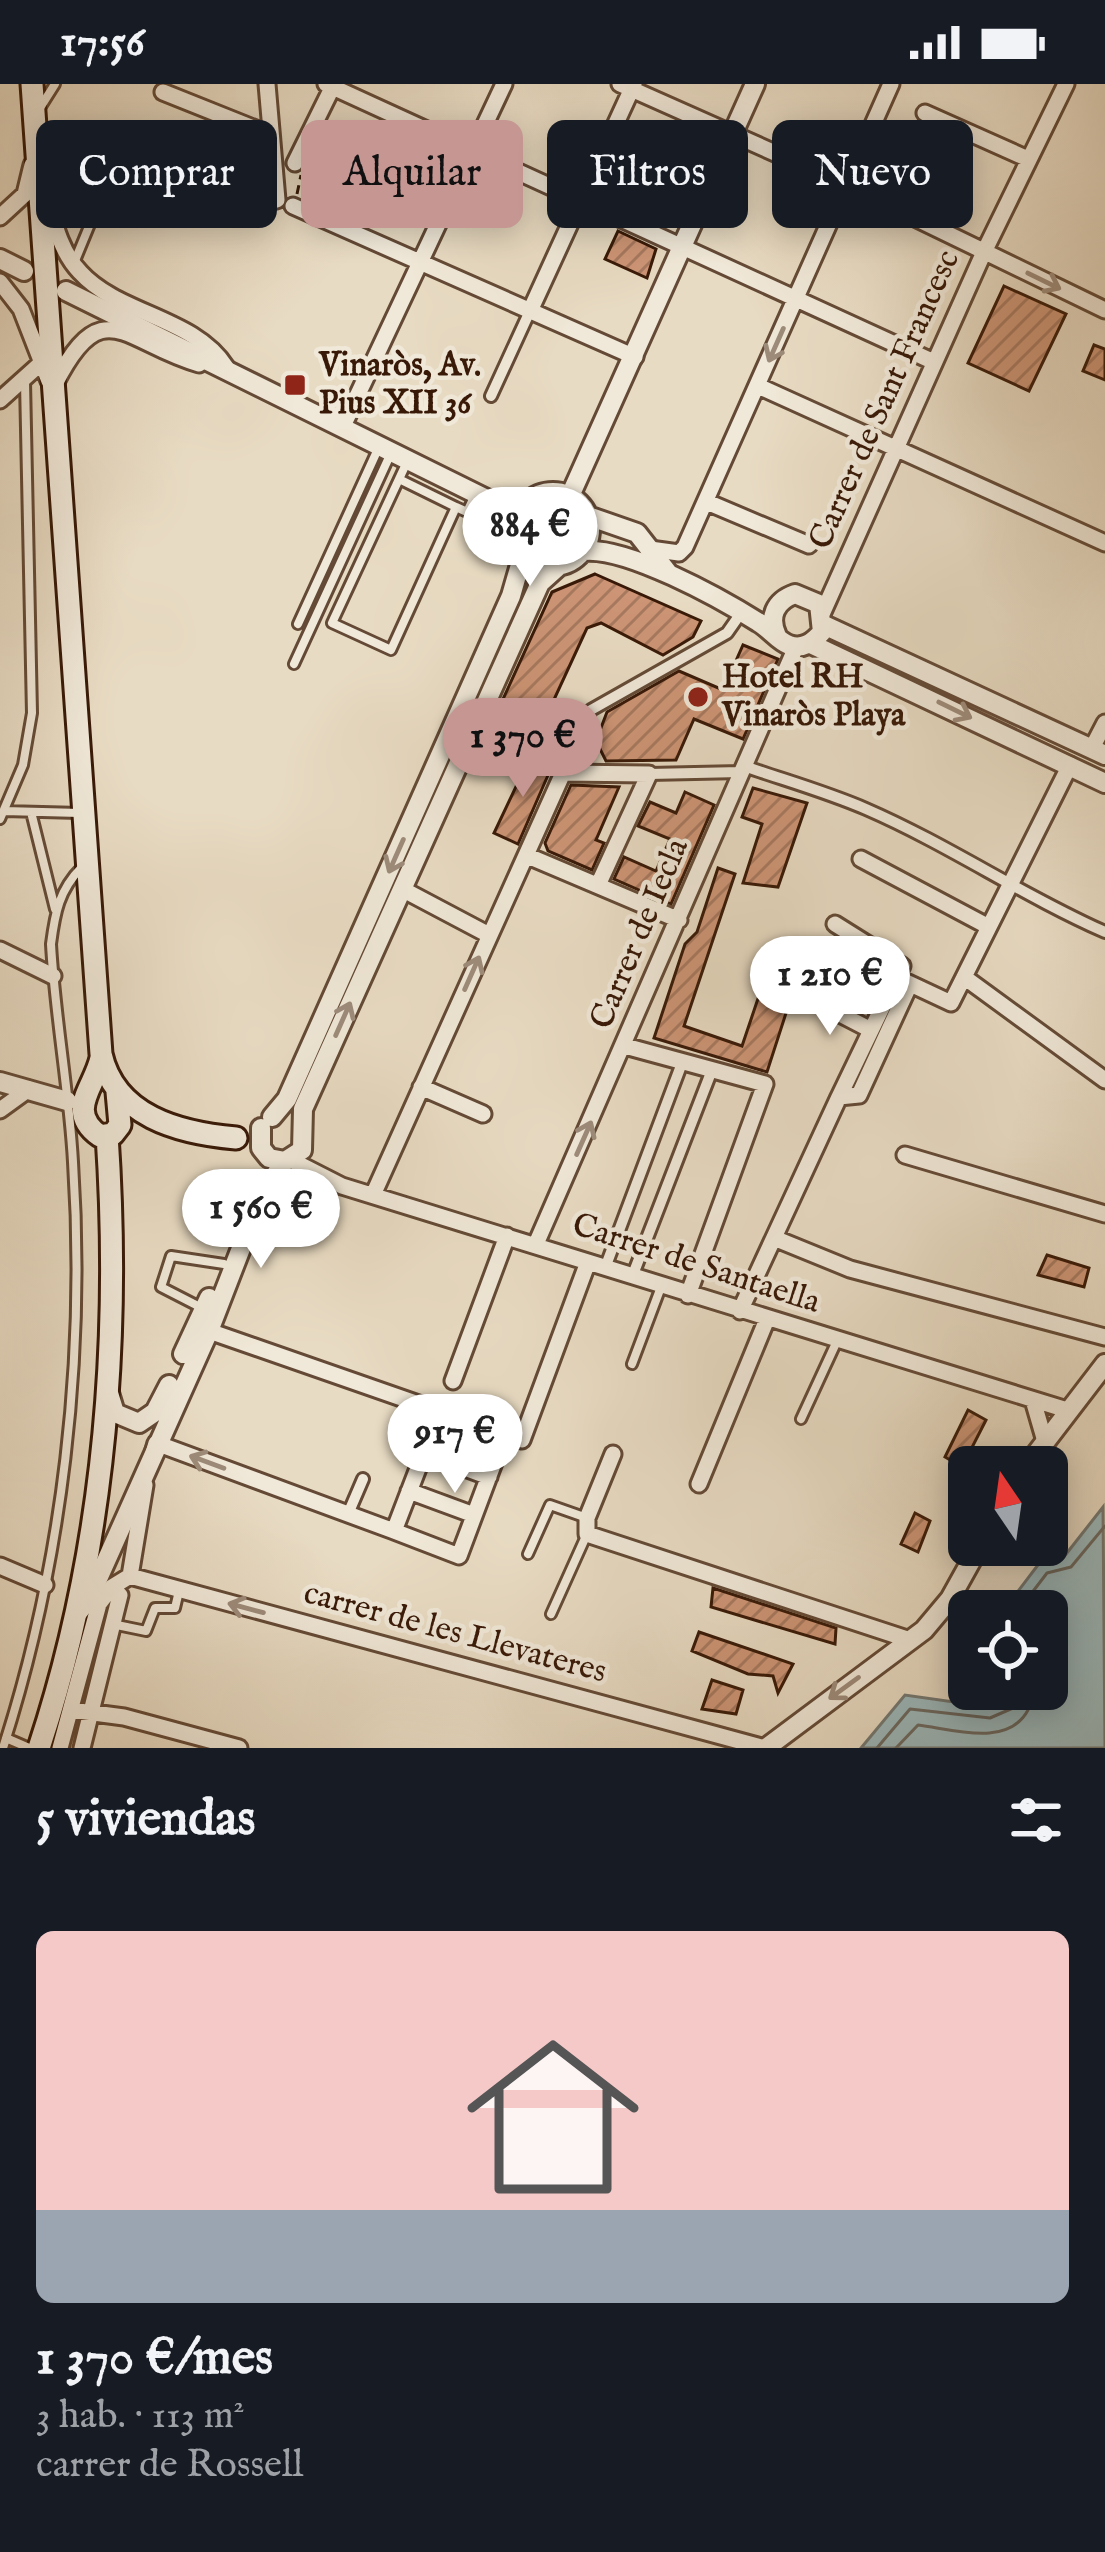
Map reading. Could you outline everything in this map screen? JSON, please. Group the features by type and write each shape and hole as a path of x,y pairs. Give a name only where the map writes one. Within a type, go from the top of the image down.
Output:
{"main road":[{"path":"32,84 101,1054 129,1105 158,1121 236,1138"},
{"path":"101,1054 80,1099 91,1129 114,1130 158,1121"},
{"path":"39,1748 74,1619 98,1498 109,1392 115,1085"}],"street":[{"path":"267,84 268,120"},
{"path":"487,120 503,84"},
{"path":"739,120 755,84"},
{"path":"875,120 891,84"},
{"name":"Carrer de Sant Francesc","path":"824,618 934,362 1066,84"},
{"path":"300,165 331,85 407,120"},
{"path":"615,120 629,86 703,120"},
{"path":"163,92 233,120"},
{"path":"925,113 1028,159"},
{"path":"0,217 17,205 31,181 35,122"},
{"path":"35,122 45,191 74,264 103,290 202,341 226,367"},
{"path":"277,162 289,200 634,357"},
{"path":"344,424 437,228"},
{"path":"491,396 568,228"},
{"path":"643,228 934,362"},
{"path":"570,496 690,228"},
{"path":"650,549 679,553 707,502 828,228"},
{"path":"935,228 1105,310"},
{"path":"0,259 24,271"},
{"path":"0,282 21,309 53,389"},
{"path":"66,291 344,424 519,515"},
{"path":"53,389 71,350 92,332 107,328 175,357 226,367"},
{"path":"0,400 40,364"},
{"path":"758,386 1105,543"},
{"path":"560,565 540,563 524,551 516,534 519,515 535,496 570,496 588,516 637,533 677,581"},
{"path":"707,502 808,545"},
{"path":"583,551 588,516"},
{"path":"109,1392 115,1412 126,1421 148,1420 211,1310 262,1194 304,1135 303,1109 540,583 560,565 583,551 607,550 735,609 777,636 1105,783"},
{"path":"74,1619 89,1599 209,1331 224,1264 262,1172 266,1122 287,1100 511,596 524,551"},
{"path":"735,609 804,595 824,618 1098,751 1105,723"},
{"path":"777,636 772,619 779,602"},
{"path":"373,1195 591,710 727,633 735,609"},
{"path":"804,645 824,618"},
{"name":"Carrer de Iecla","path":"536,1244 742,769 804,645"},
{"path":"481,714 564,767 649,774 742,769 867,809 1012,882 1034,901 1105,932"},
{"path":"903,981 951,1004 1070,765"},
{"path":"598,885 649,774"},
{"path":"528,856 679,920"},
{"path":"861,859 989,927"},
{"path":"402,889 489,934"},
{"path":"835,924 902,966 903,981 860,1094 839,1097"},
{"path":"0,950 53,976"},
{"path":"964,977 1105,1080"},
{"path":"740,1311 871,1030 903,981"},
{"path":"813,1000 871,1030"},
{"path":"625,1046 765,1084 688,1295"},
{"path":"605,1268 682,1063"},
{"path":"632,1277 712,1070"},
{"path":"0,1082 80,1099"},
{"path":"421,1087 483,1114"},
{"path":"0,1110 29,1088"},
{"path":"236,1138 288,1116 304,1135 315,1162 341,1186"},
{"path":"236,1138 288,1160"},
{"path":"905,1156 1105,1214"},
{"name":"Carrer de Santaella","path":"288,1160 341,1186 1067,1410"},
{"path":"453,1382 508,1236"},
{"path":"774,1238 850,1269 1105,1337"},
{"path":"209,1331 522,1440 588,1262"},
{"path":"699,1484 766,1319"},
{"path":"1040,1446 1105,1364"},
{"path":"1033,1400 1045,1438"},
{"path":"394,1531 440,1412"},
{"path":"156,1443 460,1556 504,1436"},
{"path":"60,1748 99,1604 112,1587 130,1576 156,1443"},
{"path":"424,1453 489,1477"},
{"path":"613,1454 587,1526 910,1640"},
{"path":"348,1514 363,1479"},
{"path":"409,1491 474,1515"},
{"path":"0,1566 45,1586"},
{"path":"765,1748 910,1640 943,1609 968,1566"},
{"name":"carrer de les Llevateres","path":"130,1576 765,1748"},
{"path":"82,1748 120,1594"},
{"path":"70,1710 239,1748"}],"lane":[{"path":"35,122 56,84"},
{"path":"74,264 89,228"},
{"path":"24,374 32,713 23,765 2,815 86,813"},
{"path":"394,449 399,479 332,623 391,650 456,507"},
{"path":"298,625 394,449"},
{"path":"294,664 394,449"},
{"path":"399,479 467,512 476,493"},
{"path":"29,1748 4,1743 45,1586 67,1457 74,1164 80,1099 53,976 55,911 31,812"},
{"path":"55,911 66,883 89,860"},
{"path":"211,1310 161,1287 171,1256 224,1264"},
{"path":"632,1364 662,1287"},
{"path":"802,1419 837,1341"},
{"path":"528,1554 550,1504 587,1526 551,1614"},
{"path":"112,1624 146,1631 155,1608 175,1608 179,1589"}],"path":[{"path":"289,200 300,165"}],"water":[{"path":"1103,1507 1105,1748 861,1748 905,1695 948,1701 948,1710 1068,1710 1068,1590 1019,1590 1037,1566 1068,1566 1068,1552"}],"building":[{"path":"618,231 656,249 647,278 605,259"},
{"path":"1004,286 1066,314 1029,391 968,363"},
{"path":"1094,345 1105,349 1105,380 1083,371"},
{"path":"595,574 701,621 693,637 663,655 601,623 587,628 540,730 498,710 552,592"},
{"name":"Hotel RH Vinaròs Playa","path":"743,645 778,659 743,739 694,719 676,760 606,761 596,741 607,712 679,671 723,690"},
{"path":"531,755 552,766 518,844 494,833"},
{"path":"571,785 619,787 596,840 604,843 592,870 548,851 545,843"},
{"path":"753,788 807,803 778,887 743,883 762,824 742,817"},
{"path":"685,792 714,805 671,904 614,879 624,857 656,871 670,839 638,826 650,802 676,813"},
{"path":"718,868 735,874 684,1026 742,1046 768,969 797,979 767,1072 654,1038 685,944 697,932"},
{"path":"1047,1255 1089,1268 1084,1287 1038,1275"},
{"path":"968,1410 986,1420 973,1446 950,1446"},
{"path":"915,1513 930,1521 918,1552 901,1544"},
{"path":"713,1588 836,1628 835,1644 711,1607"},
{"path":"699,1632 793,1664 778,1693 773,1676 748,1674 692,1651"},
{"path":"712,1680 743,1690 736,1714 702,1709"}],"place":[{"name":"Vinaròs, Av. Pius XII 36","path":"295,385"},
{"name":"Hotel RH Vinaròs Playa","path":"698,697"}]}
